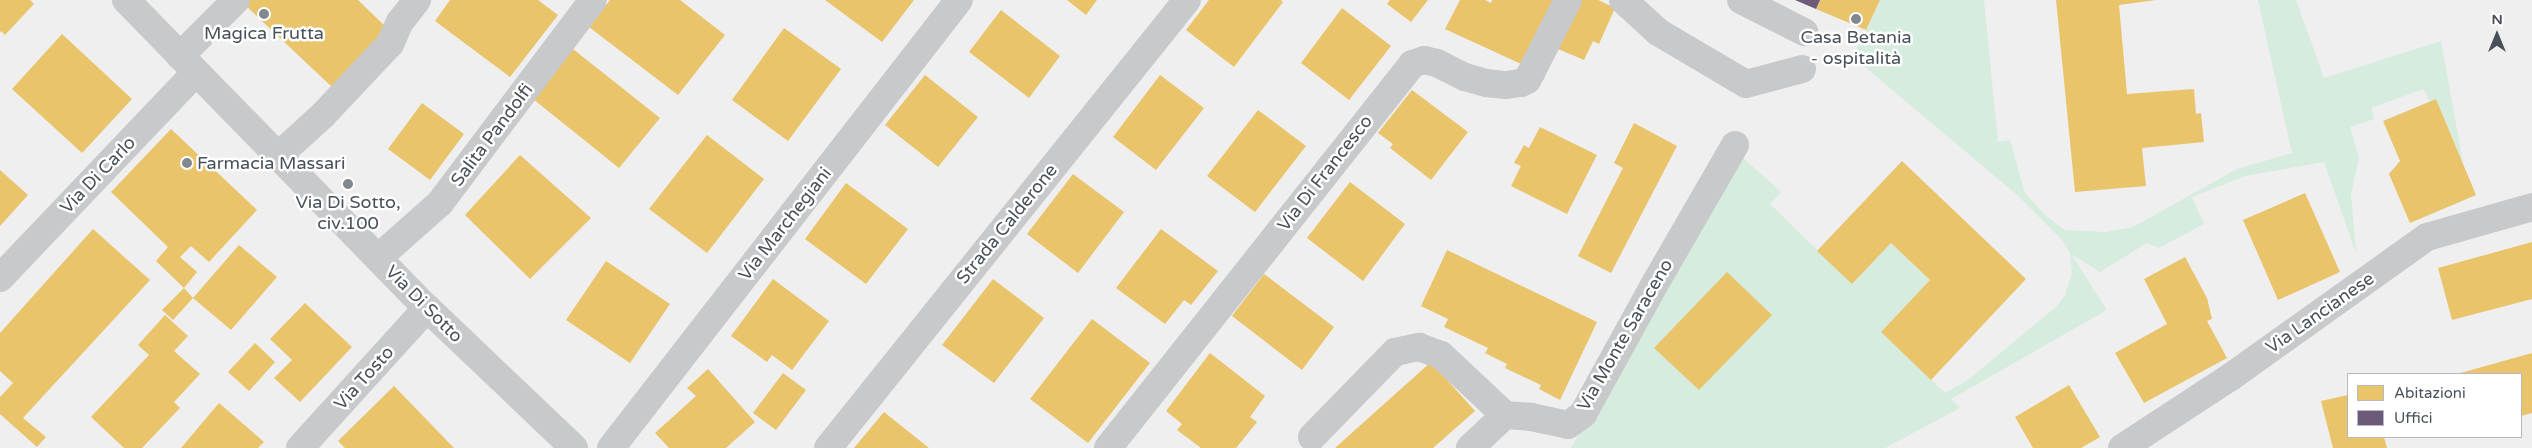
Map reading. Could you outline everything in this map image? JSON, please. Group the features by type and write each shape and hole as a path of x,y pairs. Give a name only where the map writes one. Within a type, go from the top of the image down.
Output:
{"street":[{"name":"Via Di Sotto","path":"126,0 427,308 574,448"},
{"path":"188,64 236,0"},
{"path":"278,156 323,115 390,44 400,22 417,0"},
{"name":"Salita Pandolfi","path":"378,258 440,203 593,0"},
{"name":"Via Marchegiani","path":"611,448 959,0"},
{"name":"Strada Calderone","path":"828,448 1187,0"},
{"name":"Via Di Francesco","path":"1108,448 1412,64 1424,60 1465,77 1486,83 1506,86 1521,83 1527,80 1539,59 1568,0"},
{"path":"1623,0 1658,32 1746,84 1802,69"},
{"path":"1741,0 1804,32"},
{"name":"Via Di Carlo","path":"0,278 188,64"},
{"name":"Via Monte Saraceno","path":"1505,416 1531,417 1568,425 1583,414 1653,287 1735,145"},
{"name":"Via Lancianese","path":"2122,448 2232,376 2427,237 2532,207"},
{"name":"Via Tosto","path":"300,448 427,308"},
{"path":"1312,437 1395,352 1419,347 1441,355 1505,416 1470,448"}],"green space":[{"path":"1880,0 1984,0 1998,142 2010,140 2025,193 2046,216 2065,230 2106,232 2133,227 2237,169 2292,153 2258,0 2296,0 2324,78 2441,41 2463,163 2436,99 2430,101 2423,89 2371,108 2374,119 2350,127 2359,158 2351,194 2356,253 2324,162 2245,176 2192,197 2204,224 2159,248 2147,243 2100,272 2071,254 2107,310 1951,399 1960,408 1885,448 1571,448 1740,155 1781,192 1770,204 1852,284 1891,243 1930,280 1881,332 1945,393 1968,380 2057,306 2065,295 2072,273 2070,253 2062,240 2016,194 1853,57"}],"building: Abitazioni":[{"path":"0,0 30,0 34,4 5,35 1,31 0,33"},
{"path":"249,0 358,0 388,29 332,87 244,4"},
{"path":"450,0 538,0 558,15 510,77 435,21"},
{"path":"610,0 680,0 725,35 678,95 589,27"},
{"path":"825,0 914,0 882,42"},
{"path":"1067,0 1097,0 1086,15"},
{"path":"1209,0 1281,0 1283,2 1234,67 1186,30"},
{"path":"1390,0 1428,0 1411,22 1387,4"},
{"path":"1460,0 1485,0 1491,3 1492,0 1560,0 1530,68 1445,29"},
{"path":"1571,0 1598,0 1615,8 1599,44 1593,41 1584,60 1551,46"},
{"name":"Casa Betania - ospitalità","path":"1820,0 1880,0 1866,30 1816,9"},
{"path":"2056,0 2156,0 2119,5 2127,94 2194,89 2196,114 2201,113 2204,142 2142,148 2146,186 2075,192"},
{"path":"1342,8 1391,46 1349,100 1301,63"},
{"path":"1001,10 1060,56 1029,98 969,52"},
{"path":"784,28 841,69 788,141 732,100"},
{"path":"62,34 132,99 82,153 12,89"},
{"path":"573,49 660,118 619,168 533,99"},
{"path":"925,75 978,117 938,167 885,125"},
{"path":"1160,75 1204,108 1156,170 1113,137"},
{"path":"1412,90 1468,132 1431,180 1390,148 1393,144 1378,133"},
{"path":"2436,99 2476,195 2410,223 2389,174 2400,161 2383,121"},
{"path":"422,103 464,134 430,180 388,149"},
{"path":"1258,110 1306,146 1255,212 1207,176"},
{"path":"1634,123 1677,146 1611,273 1578,256 1623,168 1614,163"},
{"path":"1540,127 1597,155 1567,214 1511,186 1521,166 1514,163 1524,145 1529,148"},
{"path":"171,129 257,210 209,262 191,246 180,257 197,272 184,288 156,261 168,247 111,192"},
{"path":"707,135 764,179 707,253 649,209"},
{"path":"520,155 591,218 530,279 465,215"},
{"path":"1902,161 2026,279 1931,380 1881,332 1930,280 1891,243 1852,284 1817,251"},
{"path":"0,170 28,195 0,226"},
{"path":"1073,174 1124,212 1078,273 1027,234"},
{"path":"1350,182 1405,224 1363,281 1307,238"},
{"path":"846,183 908,229 866,284 805,239"},
{"path":"2305,193 2340,272 2278,300 2243,220"},
{"path":"93,229 150,280 23,418 46,437 37,447 0,414 0,397 13,383 0,371 0,333"},
{"path":"1161,229 1218,271 1191,305 1184,300 1165,324 1116,288"},
{"path":"2532,242 2532,299 2452,320 2438,268"},
{"path":"239,245 277,277 231,330 193,298"},
{"path":"1447,250 1597,322 1560,400 1539,389 1541,385 1505,368 1507,364 1485,353 1488,348 1444,327 1448,319 1421,306"},
{"path":"2185,257 2207,298 2212,319 2207,321 2227,358 2144,403 2115,353 2167,324 2144,279"},
{"path":"606,261 670,304 630,363 566,320"},
{"path":"1727,272 1772,315 1699,390 1654,348"},
{"path":"1264,274 1334,327 1302,370 1232,316"},
{"path":"773,279 829,321 792,370 772,355 767,362 731,336"},
{"path":"993,279 1044,318 994,383 942,345"},
{"path":"184,288 193,298 173,320 162,310"},
{"path":"305,303 352,347 300,402 274,378 292,360 270,339"},
{"path":"165,315 188,336 174,351 200,374 174,402 180,408 142,448 124,448 91,417 149,355 138,345"},
{"path":"1092,319 1150,363 1088,443 1030,399"},
{"path":"255,343 275,362 249,391 228,372"},
{"path":"1210,353 1265,396 1250,417 1257,422 1236,448 1201,448 1177,430 1182,424 1166,411"},
{"path":"2532,353 2532,413 2522,416 2522,373 2461,373"},
{"path":"1431,362 1475,411 1433,448 1335,448"},
{"path":"708,369 755,422 726,448 669,448 655,433 696,396 687,388"},
{"path":"783,373 806,390 776,430 753,413"},
{"path":"2069,385 2100,437 2081,448 2033,448 2015,417"},
{"path":"394,386 454,448 345,448 338,441"},
{"path":"2347,395 2347,438 2384,438 2387,448 2333,448 2321,401"},
{"path":"219,403 264,442 258,448 181,448"},
{"path":"884,412 929,448 854,448"}],"building: Uffici":[{"path":"1795,0 1820,0 1816,9"}],"place":[{"name":"Magica Frutta","path":"264,14"},
{"name":"Casa Betania - ospitalità","path":"1856,19"},
{"name":"Farmacia Massari","path":"187,163"},
{"name":"Via Di Sotto, civ.100","path":"348,184"}]}
